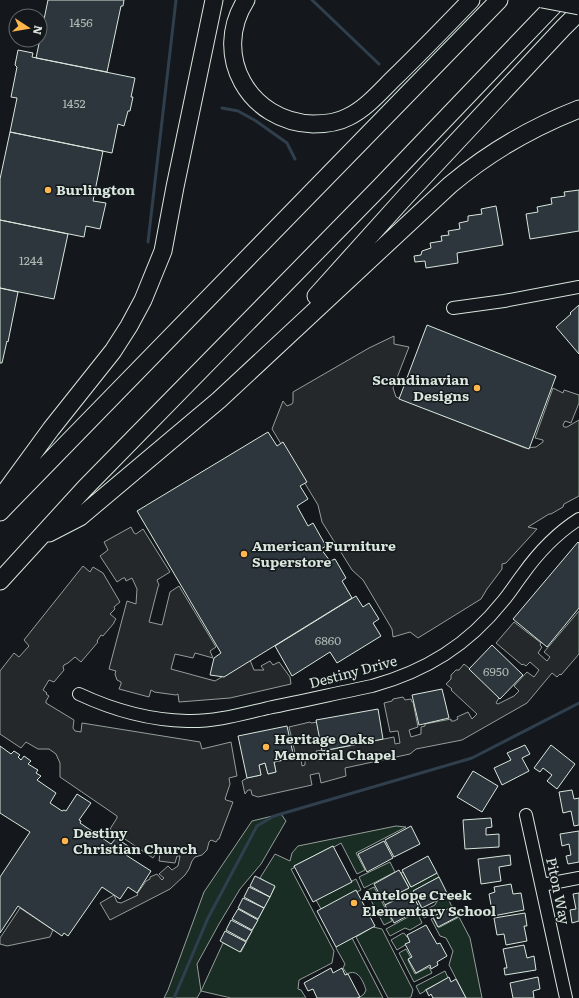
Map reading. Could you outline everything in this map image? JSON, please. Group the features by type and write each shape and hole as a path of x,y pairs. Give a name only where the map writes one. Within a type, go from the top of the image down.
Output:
{"highway":[{"path":"0,499 51,429 113,351 144,300 163,251 214,0"},
{"path":"246,0 235,23 232,38 232,52 240,79 253,98 274,114 294,122 319,124 339,121 349,117 367,104 471,0"},
{"path":"0,512 500,0"},
{"path":"0,581 91,483 375,192 559,0"},
{"path":"277,347 309,304 405,197 579,12"},
{"path":"40,538 80,517 219,400 444,190 464,174 494,153 534,129 579,109"}],"main road":[{"path":"542,0 579,7"}],"street":[{"path":"454,308 504,302 579,287"},
{"name":"Destiny Drive","path":"79,694 114,709 138,715 189,721 222,718 365,688 390,681 424,667 440,658 477,630 504,600 537,556 568,526 579,519"},
{"name":"Piton Way","path":"526,814 566,998"},
{"path":"542,885 579,878"}],"green space":[{"path":"281,814 286,821 261,864 240,889 197,964 201,991 197,998 164,998 204,892 252,821"},
{"path":"396,826 406,827 356,853 365,870 357,874 341,843 294,866 294,868 291,869 334,951 332,963 299,980 298,989 301,990 306,998 231,998 201,991 223,943 241,952 275,887 260,878 275,854 290,861 292,853 298,846"},
{"path":"390,862 395,872 364,888 359,877"},
{"path":"403,872 411,887 437,873 439,877 413,891 421,906 419,907 411,892 385,905 383,901 409,888 401,873"},
{"path":"356,879 361,890 321,909 316,900"},
{"path":"374,887 392,921 384,925 366,891"},
{"path":"447,896 452,907 436,915 433,914 424,918 421,912 435,905 437,901"},
{"path":"417,912 422,923 410,930 405,928 390,936 386,929"},
{"path":"459,917 470,938 482,998 466,998 449,965 453,951 446,938 440,936 431,919 433,918 438,927 440,927"},
{"path":"373,927 382,929 413,990 411,997 388,998 356,937"},
{"path":"403,933 408,937 410,942 397,950 391,940"},
{"path":"352,938 383,998 359,998 366,990 362,979 354,973 347,974 343,968 345,964 336,948"},
{"path":"406,949 411,958 408,960 415,974 429,967 432,973 414,982 399,953"},
{"path":"445,971 448,978 420,994 416,986"}],"shaded area":[{"path":"394,336 394,344 409,347 393,388 396,397 525,448 536,447 543,442 543,440 535,438 553,388 563,393 564,390 579,395 579,403 571,423 565,421 563,425 564,427 567,427 579,420 579,496 528,527 537,529 506,563 502,564 502,569 481,599 418,638 410,632 393,637 392,629 363,580 352,570 322,522 318,505 272,429 283,401 287,406 292,404 293,392 369,348"},
{"path":"131,527 136,534 143,529 170,572 157,580 159,585 149,622 162,625 170,592 179,586 216,647 210,651 213,658 195,653 193,658 175,654 171,669 215,681 250,660 254,670 264,670 261,666 270,661 273,665 279,662 290,677 291,684 230,698 179,702 178,694 154,692 151,690 149,697 119,689 121,682 117,680 115,674 116,671 109,669 127,601 136,604 137,589 132,578 126,581 125,578 123,578 117,582 100,556 108,550 104,542"},
{"path":"83,566 90,572 93,567 103,573 120,602 114,607 115,609 110,614 116,619 103,636 101,635 97,641 98,642 81,662 75,657 64,665 64,670 54,682 49,680 43,690 49,696 46,703 74,720 73,728 75,731 81,732 82,723 200,742 202,749 231,742 237,776 229,778 230,784 225,799 233,802 219,839 216,842 211,840 209,842 207,850 202,855 195,857 185,875 170,889 110,920 100,903 114,895 117,902 121,903 138,895 137,894 146,881 150,879 150,877 157,874 162,880 164,878 159,874 168,866 172,870 178,866 180,856 177,856 175,863 159,861 159,852 157,852 153,858 110,829 117,816 60,777 60,763 56,754 49,749 38,749 26,742 21,748 0,734 0,671 14,653 19,657 29,646 24,640"},
{"path":"579,611 579,654 561,675 560,674 557,677 552,673 527,703 462,740 416,749 410,754 345,768 346,776 321,783 319,773 310,775 312,785 258,797 252,795 251,790 248,790 245,794 242,781 247,778 261,775 259,765 265,763 268,774 276,772 274,762 294,758 297,759 297,761 301,759 302,766 305,765 305,757 303,755 296,757 289,727 310,722 318,722 323,750 316,751 318,761 322,760 320,754 324,753 324,751 394,737 395,744 400,743 398,731 390,732 384,703 392,701 393,699 403,697 405,700 411,699 413,702 418,727 409,730 411,737 421,734 421,727 425,726 425,724 451,719 451,721 454,721 458,719 457,717 468,712 472,719 477,714 446,684 451,679 451,675 456,670 459,670 464,664 499,693 500,696 496,703 498,704 514,696 519,691 514,686 527,672 534,677 539,670 530,662 526,666 523,664 522,665 496,643 514,622 541,643 540,645 542,647 538,653 547,661 550,657 544,652"},
{"path":"20,908 53,930 50,937 7,946 0,944 0,938"}],"building":[{"path":"48,0 124,0 123,6 121,6 107,72 36,58 38,48 48,48 48,8 46,8"},
{"path":"18,50 33,53 32,57 135,78 130,111 128,111 124,126 118,124 112,153 10,132 17,98 11,97 17,67 15,65"},
{"name":"Burlington","path":"10,132 103,151 93,201 106,203 100,229 86,226 84,237 0,220 0,179"},
{"path":"579,190 579,231 530,239 526,214 538,212 537,207 552,204 551,198 565,196 564,192"},
{"path":"496,206 503,245 457,253 458,263 426,268 425,261 415,262 414,256 421,255 422,251 431,248 430,243 442,241 441,236 449,235 448,231 460,229 459,223 468,221 468,216 482,214 481,209"},
{"path":"0,220 68,234 54,299 0,288"},
{"path":"0,288 18,292 8,342 7,341 2,363 0,363"},
{"path":"579,305 579,354 556,327"},
{"name":"Scandinavian Designs","path":"427,325 556,376 529,449 399,399"},
{"name":"American Furniture Superstore","path":"268,432 277,446 283,442 307,482 300,486 308,499 297,506 308,526 313,523 326,546 321,549 330,561 335,559 346,578 342,581 352,598 224,677 210,675 214,658 221,653 137,511"},
{"path":"578,542 579,608 547,647 513,619"},
{"path":"356,596 363,607 369,603 379,619 373,623 381,636 337,663 330,652 292,676 275,646"},
{"path":"492,645 523,675 500,699 469,669"},
{"path":"442,689 449,718 419,725 412,695"},
{"path":"378,709 383,739 322,751 316,720"},
{"name":"Heritage Oaks Memorial Chapel","path":"287,726 294,758 274,762 276,772 268,774 265,763 259,765 261,775 247,778 238,736"},
{"path":"525,745 530,754 522,758 529,771 502,785 494,768 511,760 507,753"},
{"path":"551,745 575,764 557,789 547,781 552,775 543,768 540,772 534,768"},
{"name":"Destiny Christian Church","path":"0,746 11,754 14,751 20,755 18,757 21,760 24,756 31,761 28,764 38,770 36,773 41,776 37,780 56,793 50,803 62,811 66,811 77,794 91,803 79,820 81,821 80,823 111,844 116,838 131,848 126,855 151,871 137,893 128,887 120,899 102,887 68,936 64,933 62,936 18,906 0,933 0,877 30,832 0,813"},
{"path":"473,771 498,786 482,812 457,797"},
{"path":"572,790 574,799 579,798 579,825 574,826 571,811 563,813 559,792"},
{"path":"491,818 492,827 486,828 486,835 499,834 499,847 465,849 463,820"},
{"path":"411,826 420,844 394,857 385,840"},
{"path":"579,831 579,862 568,864 566,856 571,855 569,844 562,846 560,834"},
{"path":"384,841 393,858 367,872 358,854"},
{"path":"333,846 352,882 313,902 294,866"},
{"path":"510,855 511,865 499,867 501,881 481,884 478,859"},
{"path":"428,856 437,873 411,887 402,870"},
{"path":"399,870 409,888 383,901 374,884"},
{"path":"255,876 275,886 270,897 250,886"},
{"path":"439,877 448,895 422,908 413,891"},
{"path":"511,884 513,894 521,893 524,910 493,916 489,894 495,892 494,887"},
{"path":"249,887 270,897 264,908 244,897"},
{"path":"356,890 375,926 336,947 317,911"},
{"path":"411,892 420,909 394,923 385,905"},
{"path":"579,893 579,921 572,923 570,910 576,909 573,894"},
{"path":"243,898 264,908 258,919 238,908"},
{"path":"453,906 459,916 438,927 433,917"},
{"path":"238,909 258,920 252,930 232,919"},
{"path":"525,913 527,926 524,926 527,941 506,945 504,934 497,935 494,918"},
{"path":"231,920 252,931 246,941 226,930"},
{"path":"426,925 437,944 440,943 447,956 437,962 438,965 431,969 430,965 416,973 408,959 412,957 405,944 410,942 407,935"},
{"path":"225,931 246,942 240,952 220,941"},
{"path":"524,945 527,958 534,956 536,970 505,975 504,968 507,968 503,949"},
{"path":"331,968 333,973 342,968 345,975 348,974 360,997 317,998 313,989 308,991 304,983"},
{"path":"449,977 451,982 456,979 466,998 433,998 431,994 429,996 426,990"},
{"path":"538,977 540,989 533,991 534,998 513,998 510,983"}],"waterway":[{"path":"148,242 176,0"},
{"path":"312,0 379,64"},
{"path":"222,108 238,111 256,121 287,143 295,159"},
{"path":"174,998 208,918 257,826 274,816 472,758 579,703"}],"place":[{"name":"Burlington","path":"48,190"},
{"name":"Scandinavian Designs","path":"477,388"},
{"name":"American Furniture Superstore","path":"244,554"},
{"name":"Heritage Oaks Memorial Chapel","path":"266,747"},
{"name":"Destiny Christian Church","path":"65,841"},
{"name":"Antelope Creek Elementary School","path":"354,903"}]}
